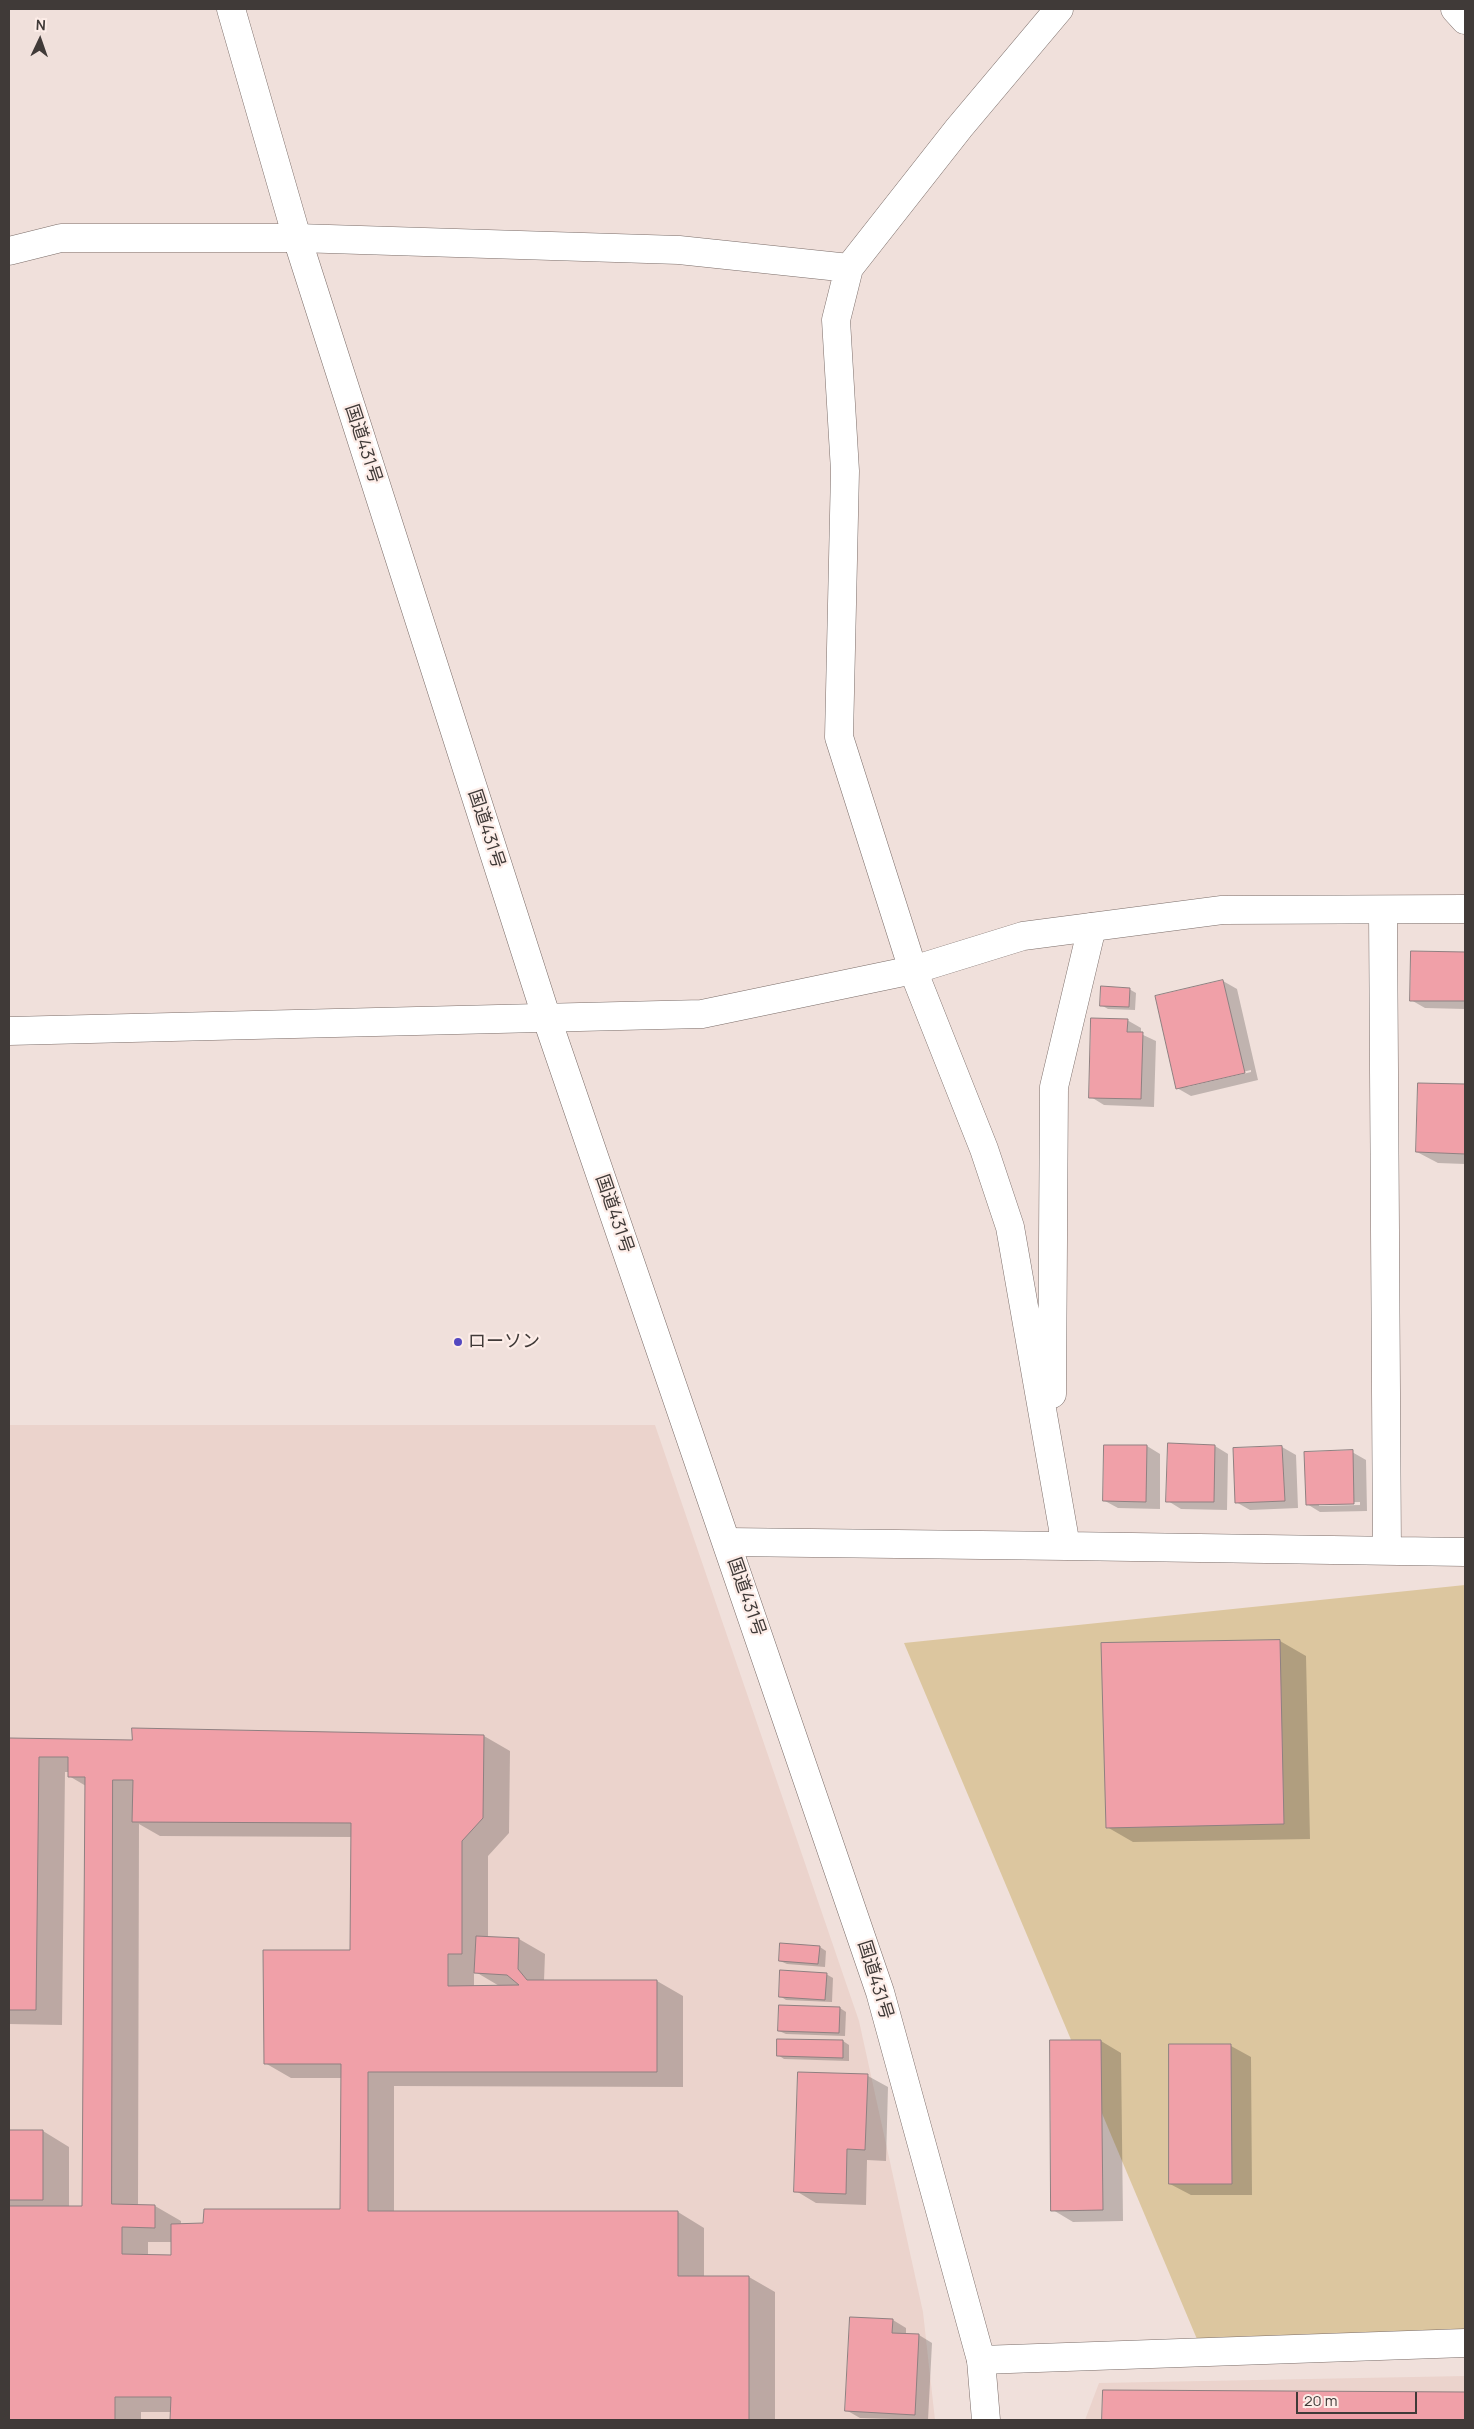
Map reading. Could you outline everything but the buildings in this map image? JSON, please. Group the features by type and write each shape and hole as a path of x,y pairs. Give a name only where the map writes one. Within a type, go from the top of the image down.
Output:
{"main road":[{"name":"国道431号","path":"231,9 297,238 546,1018 880,1992 981,2360 986,2420"},
{"path":"1059,9 959,128 849,268 836,320 845,471 839,737 914,970 984,1149 1010,1226 1066,1546"},
{"path":"1455,9 1465,20"},
{"path":"9,251 61,238 297,238 679,250 849,268"},
{"path":"9,1031 702,1014 914,970 1023,936 1222,910 1465,909"},
{"path":"1383,910 1387,1551"},
{"path":"1051,1463 1054,1087 1092,927"},
{"path":"727,1542 1465,1552"},
{"path":"981,2360 1465,2344"}],"shaded area":[{"path":"9,1425 655,1425 859,2021 923,2312 935,2420 9,2420"},
{"path":"1465,1585 1465,2337 1202,2351 904,1643"},
{"path":"1465,2376 1465,2420 1085,2420 1099,2383"}],"place":[{"name":"ローソン","path":"458,1342"}]}
